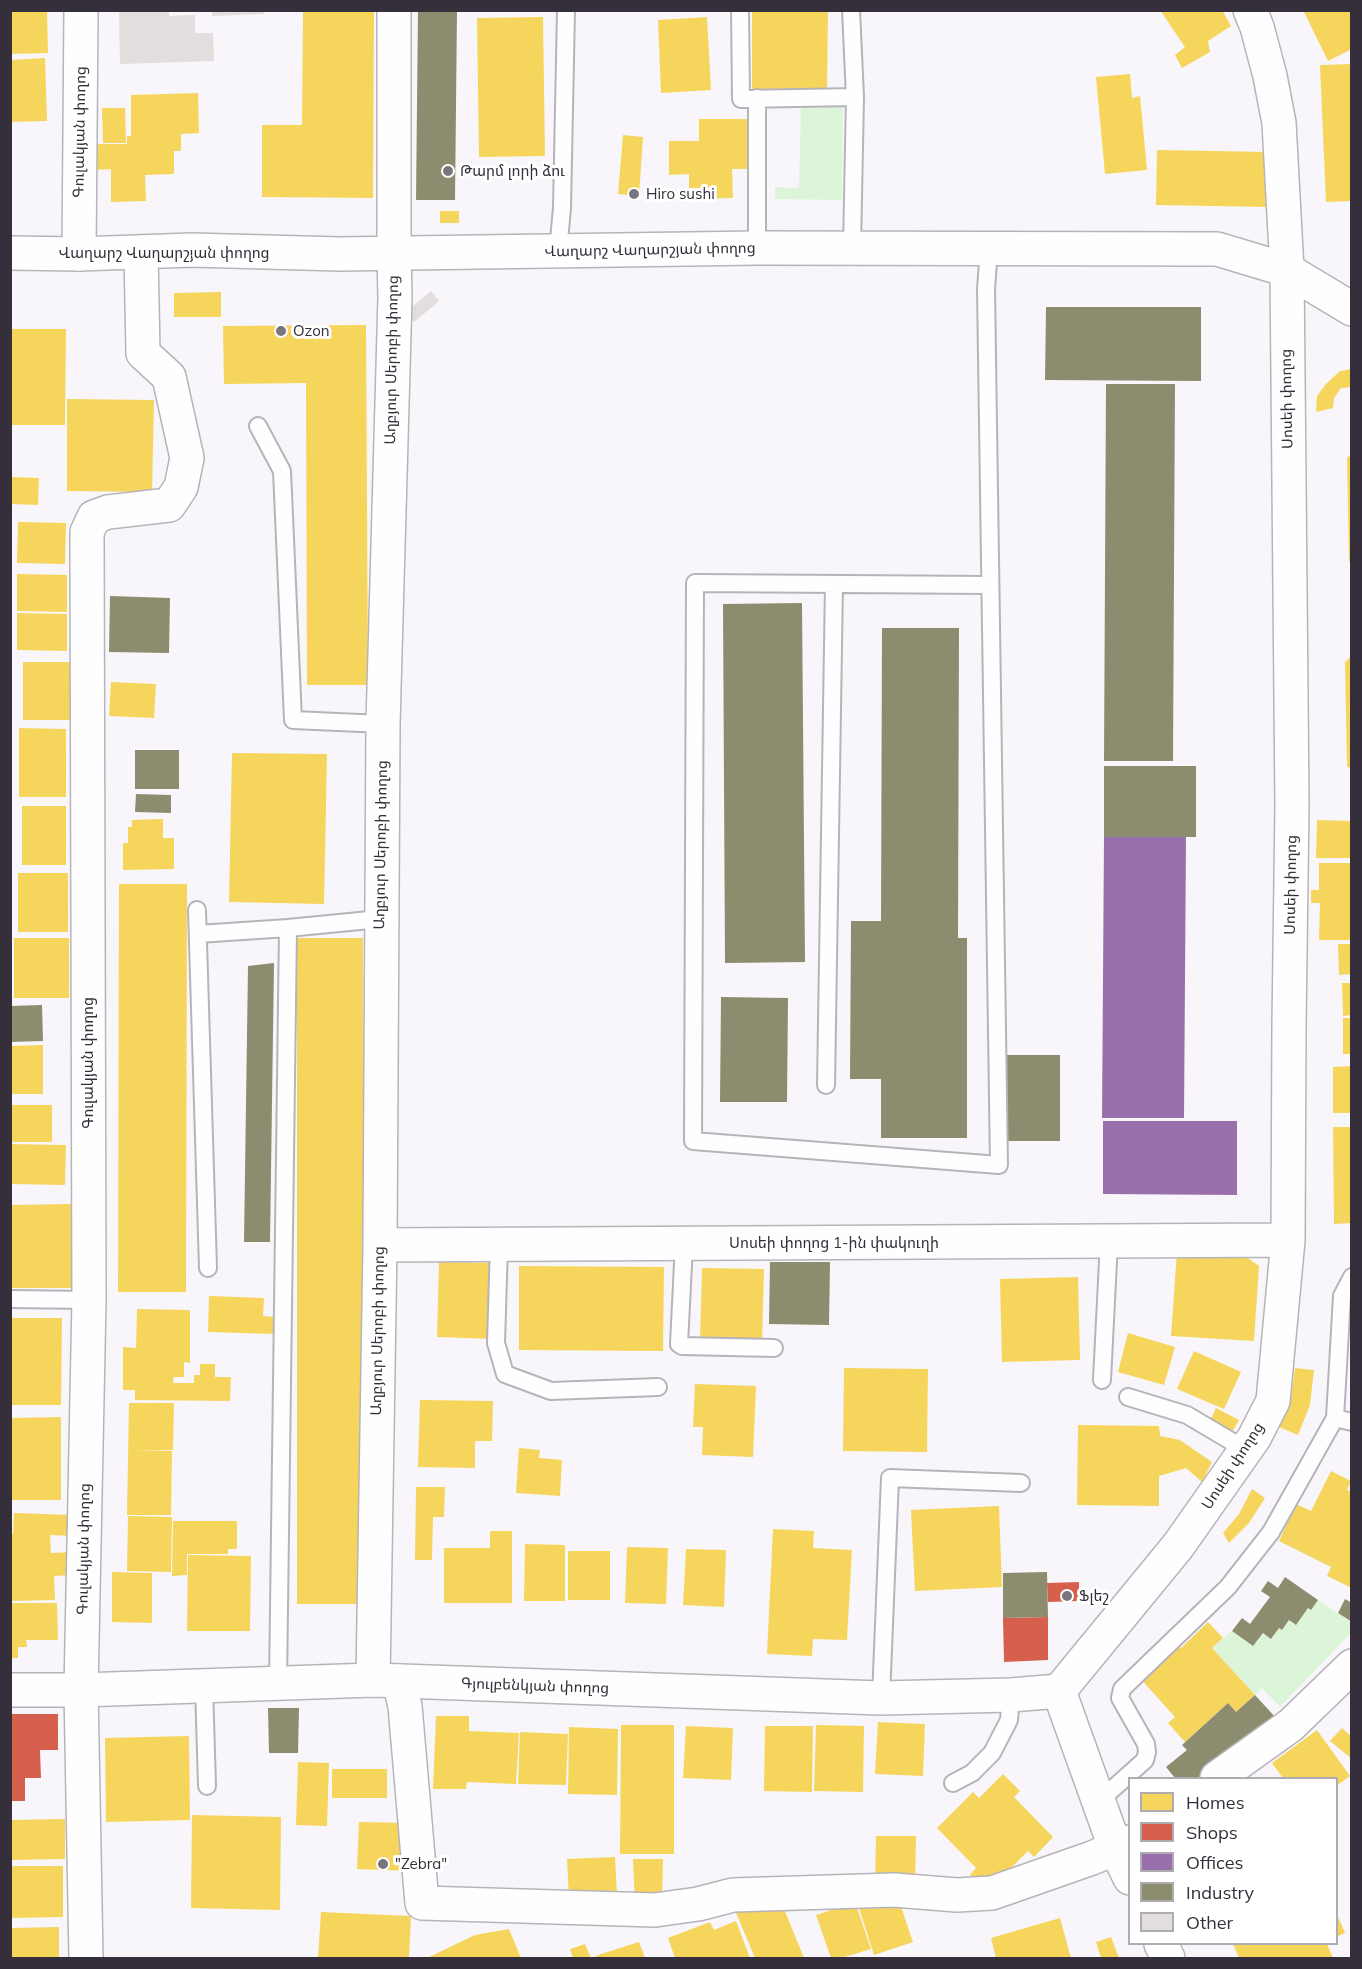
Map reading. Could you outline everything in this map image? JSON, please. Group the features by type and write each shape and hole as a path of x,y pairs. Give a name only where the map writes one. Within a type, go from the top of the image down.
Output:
{"street":[{"name":"Գուլակյան փողոց","path":"79,254 81,10"},
{"name":"Աղբյուր Սերոբի փողոց","path":"394,10 395,297 382,724 380,919 380,1245 386,1681 405,1706 422,1903 655,1910 698,1904 733,1895 894,1890 957,1895 992,1893 1092,1858 1122,1844"},
{"name":"Սոսեի փողոց","path":"1059,1692 1178,1546 1246,1450 1273,1401 1288,1240 1292,804 1287,270 1279,123 1270,76 1250,10"},
{"name":"Վաղարշ Վաղարշյան փողոց","path":"10,254 192,250 394,254 757,248 1217,249 1287,270 1352,309"},
{"name":"Գուլակյան փողոց","path":"86,1959 81,1690 89,1300 87,532 94,517 108,512 169,505 181,487 187,458 169,377 143,353 141,252"},
{"name":"Սոսեի փողոց 1-ին փակուղի","path":"380,1245 1288,1240"},
{"path":"1220,1777 1291,1725 1352,1666"},
{"name":"Գյուլբենկյան փողոց","path":"10,1690 386,1681 881,1698 1059,1692"},
{"path":"1059,1692 1098,1802 1122,1844 1128,1870"},
{"path":"1161,1945 1168,1959"}],"lane":[{"path":"558,251 562,208 566,10"},
{"path":"740,10 741,99 855,97"},
{"path":"851,10 855,97 852,248"},
{"path":"757,98 757,248"},
{"path":"989,249 986,289 999,1165 693,1141 695,584 990,585"},
{"path":"258,426 282,471 294,720 382,724"},
{"path":"826,1085 834,584"},
{"path":"197,910 208,1268"},
{"path":"198,934 380,919"},
{"path":"278,1684 288,928"},
{"path":"1102,1380 1109,1241"},
{"path":"499,1244 496,1343 506,1374 551,1390 658,1387"},
{"path":"684,1244 679,1344 682,1346 774,1348"},
{"path":"1098,1802 1145,1760 1147,1752 1146,1744 1120,1698 1122,1689 1228,1587 1271,1532 1335,1418 1342,1296 1352,1277"},
{"path":"10,1299 89,1300"},
{"path":"1128,1397 1186,1415 1246,1450"},
{"path":"1335,1418 1352,1422"},
{"path":"881,1698 890,1478 1021,1483"},
{"path":"204,1686 207,1786"},
{"path":"953,1783 972,1773 992,1753 1009,1720 1011,1695"}],"green space":[{"path":"801,106 843,107 842,200 775,199 775,187 799,188"},
{"path":"1318,1600 1351,1622 1351,1633 1280,1707 1262,1688 1255,1695 1212,1648 1232,1631 1253,1646 1263,1633 1279,1628 1282,1630 1289,1620 1295,1625 1308,1608"}],"building: Homes":[{"path":"10,10 47,10 48,53 10,54"},
{"path":"303,10 374,10 373,198 262,197 262,125 302,125"},
{"path":"752,10 828,10 827,92 752,92"},
{"path":"1160,10 1222,10 1231,26 1208,41 1210,52 1182,68 1175,55 1185,47"},
{"path":"1303,10 1352,10 1352,49 1328,61"},
{"path":"543,17 545,156 479,157 477,18"},
{"path":"707,17 711,90 661,93 658,20"},
{"path":"45,58 47,121 10,122 10,60"},
{"path":"1352,64 1352,201 1326,202 1320,65"},
{"path":"1130,74 1132,98 1140,96 1147,170 1105,174 1096,77"},
{"path":"198,93 199,133 181,134 181,151 174,151 174,174 145,175 146,201 111,202 111,169 96,170 95,144 127,144 127,136 131,136 131,95"},
{"path":"102,108 125,108 126,143 103,143"},
{"path":"699,119 749,119 750,169 732,169 733,198 689,199 689,174 669,175 669,141 699,141"},
{"path":"623,135 643,137 639,196 618,194"},
{"path":"1157,150 1270,152 1270,207 1156,205"},
{"path":"440,211 459,211 459,223 440,223"},
{"path":"221,292 221,317 174,317 174,293"},
{"path":"366,325 368,685 307,685 306,383 224,384 223,326"},
{"path":"10,329 66,329 65,425 10,425"},
{"path":"1352,369 1352,387 1341,388 1334,398 1333,408 1316,412 1317,396 1326,384 1340,371"},
{"path":"67,399 154,400 152,492 67,491"},
{"path":"1352,453 1352,564 1349,561 1347,458"},
{"path":"10,477 39,478 38,505 10,504"},
{"path":"18,522 66,523 65,564 17,563"},
{"path":"17,574 67,575 67,612 17,611"},
{"path":"17,613 67,614 67,651 17,650"},
{"path":"1352,656 1352,770 1347,766 1345,662"},
{"path":"23,662 72,662 72,720 23,720"},
{"path":"111,682 156,684 154,718 109,716"},
{"path":"19,728 66,729 66,797 19,797"},
{"path":"232,753 327,754 324,904 229,902"},
{"path":"22,806 66,806 66,865 22,865"},
{"path":"163,819 163,838 174,838 174,869 123,870 123,843 128,843 128,827 132,827 132,820"},
{"path":"1317,820 1352,821 1352,858 1316,858"},
{"path":"1319,863 1352,863 1351,940 1319,940 1320,903 1311,903 1311,890 1319,890"},
{"path":"18,873 68,873 68,932 18,932"},
{"path":"119,884 187,884 186,1292 118,1292"},
{"path":"14,938 69,938 69,998 14,998"},
{"path":"297,938 363,938 363,1604 297,1604"},
{"path":"1338,944 1352,944 1352,974 1339,975"},
{"path":"1342,983 1352,983 1352,1015 1343,1016"},
{"path":"1343,1018 1352,1018 1352,1054 1343,1054"},
{"path":"43,1045 43,1094 10,1094 10,1046"},
{"path":"1352,1066 1352,1113 1333,1113 1333,1067"},
{"path":"10,1105 52,1105 52,1142 10,1142"},
{"path":"1333,1127 1352,1127 1352,1223 1334,1224"},
{"path":"10,1144 66,1145 65,1185 10,1184"},
{"path":"71,1204 71,1288 10,1288 10,1205"},
{"path":"1177,1251 1245,1256 1259,1266 1254,1341 1171,1336"},
{"path":"439,1262 496,1263 494,1339 437,1337"},
{"path":"519,1266 664,1267 663,1351 519,1350"},
{"path":"702,1268 764,1269 762,1342 700,1341"},
{"path":"1078,1277 1080,1360 1002,1362 1000,1279"},
{"path":"209,1296 264,1298 263,1316 276,1317 276,1334 208,1332"},
{"path":"137,1309 190,1310 190,1363 184,1362 184,1377 174,1377 173,1383 194,1383 194,1375 200,1375 200,1364 215,1364 215,1377 231,1377 230,1401 135,1400 135,1390 123,1390 123,1347 136,1348"},
{"path":"10,1318 62,1318 61,1405 10,1405"},
{"path":"1128,1333 1175,1347 1164,1385 1118,1372"},
{"path":"1194,1351 1241,1372 1224,1409 1177,1389"},
{"path":"844,1368 928,1369 927,1452 843,1451"},
{"path":"1295,1368 1314,1370 1310,1405 1298,1435 1279,1427 1291,1398"},
{"path":"695,1384 756,1386 753,1457 702,1455 703,1427 693,1427"},
{"path":"420,1400 493,1401 492,1441 475,1441 475,1468 418,1467"},
{"path":"129,1403 174,1403 173,1450 133,1450 172,1451 171,1515 127,1515"},
{"path":"1216,1408 1239,1420 1231,1434 1209,1423"},
{"path":"61,1417 61,1500 10,1500 10,1418"},
{"path":"1078,1425 1159,1426 1160,1436 1180,1440 1212,1462 1202,1482 1186,1468 1159,1476 1159,1506 1077,1505"},
{"path":"519,1448 540,1450 539,1458 562,1460 560,1496 516,1493"},
{"path":"1331,1471 1351,1481 1347,1490 1352,1492 1352,1588 1327,1576 1331,1567 1279,1541 1296,1504 1311,1511"},
{"path":"416,1487 445,1487 444,1517 433,1517 432,1560 415,1560"},
{"path":"1252,1489 1265,1498 1249,1523 1229,1543 1223,1533 1239,1514"},
{"path":"999,1506 1002,1587 915,1591 911,1510"},
{"path":"14,1513 73,1515 72,1536 50,1535 51,1553 72,1552 72,1575 54,1576 55,1600 10,1601 10,1534 13,1534"},
{"path":"128,1516 172,1517 171,1572 127,1571"},
{"path":"173,1521 237,1521 237,1549 228,1549 228,1554 187,1554 187,1575 172,1576"},
{"path":"773,1529 814,1531 813,1548 852,1550 847,1640 813,1639 812,1656 767,1654"},
{"path":"490,1531 512,1531 512,1603 444,1603 444,1548 490,1548"},
{"path":"525,1544 565,1545 565,1601 524,1601"},
{"path":"627,1547 668,1548 666,1604 625,1603"},
{"path":"686,1549 726,1550 724,1607 683,1605"},
{"path":"568,1551 610,1551 610,1600 568,1600"},
{"path":"188,1555 251,1556 250,1631 187,1631"},
{"path":"112,1572 152,1573 152,1623 112,1622"},
{"path":"10,1603 57,1603 58,1640 26,1640 27,1647 18,1647 18,1658 10,1658"},
{"path":"1208,1622 1223,1638 1212,1648 1255,1695 1236,1712 1228,1703 1185,1742 1168,1723 1175,1717 1138,1676 1175,1642 1181,1648"},
{"path":"436,1716 469,1716 469,1731 519,1733 516,1784 467,1782 466,1789 433,1789"},
{"path":"878,1722 925,1724 923,1776 875,1774"},
{"path":"621,1725 674,1725 674,1854 620,1854"},
{"path":"816,1725 864,1726 863,1792 814,1791"},
{"path":"686,1726 733,1728 731,1780 683,1778"},
{"path":"765,1726 813,1726 812,1792 764,1791"},
{"path":"569,1727 618,1729 617,1795 568,1794"},
{"path":"1342,1728 1352,1737 1352,1759 1330,1741"},
{"path":"1317,1730 1350,1776 1338,1785 1338,1777 1282,1777 1272,1763"},
{"path":"520,1732 568,1734 566,1785 518,1784"},
{"path":"189,1736 190,1820 106,1822 105,1738"},
{"path":"298,1762 329,1763 327,1826 296,1825"},
{"path":"332,1769 387,1769 387,1798 332,1798"},
{"path":"1003,1774 1020,1791 1014,1797 1053,1837 1034,1857 1028,1851 987,1892 970,1875 976,1868 937,1828 973,1792 979,1798"},
{"path":"192,1815 281,1817 280,1910 191,1908"},
{"path":"65,1819 65,1859 10,1860 10,1820"},
{"path":"359,1822 411,1823 409,1871 357,1869"},
{"path":"876,1836 916,1836 915,1885 875,1885"},
{"path":"615,1857 617,1896 569,1898 567,1859"},
{"path":"633,1859 663,1859 662,1905 635,1906"},
{"path":"10,1866 63,1866 63,1917 10,1918"},
{"path":"778,1894 804,1958 755,1958 731,1901"},
{"path":"897,1895 913,1942 874,1955 859,1908"},
{"path":"855,1902 871,1949 841,1958 831,1958 816,1915"},
{"path":"321,1912 411,1916 409,1958 318,1958"},
{"path":"1338,1917 1345,1933 1338,1936"},
{"path":"1060,1918 1071,1958 996,1958 991,1938"},
{"path":"736,1921 750,1958 675,1958 668,1938 710,1922 714,1930"},
{"path":"59,1927 59,1958 10,1958 10,1928"},
{"path":"509,1929 521,1958 427,1958 475,1935"},
{"path":"1111,1937 1119,1958 1101,1958 1096,1942"},
{"path":"639,1942 645,1958 592,1958 601,1954"},
{"path":"585,1944 591,1958 573,1958 570,1949"},
{"path":"1233,1945 1327,1945 1333,1958 1239,1958"}],"building: Shops":[{"path":"1079,1582 1079,1601 1048,1602 1047,1583"},
{"path":"1048,1617 1048,1660 1004,1662 1003,1618"},
{"path":"10,1714 58,1714 58,1750 40,1750 41,1778 25,1778 25,1801 10,1801"}],"building: Offices":[{"path":"1104,837 1186,837 1184,1118 1102,1118"},
{"path":"1103,1121 1237,1121 1237,1195 1103,1194"}],"building: Industry":[{"path":"418,10 457,10 455,200 416,200"},
{"path":"1046,307 1201,307 1201,381 1045,380"},
{"path":"1106,384 1175,384 1173,761 1104,761"},
{"path":"110,596 170,598 169,653 109,652"},
{"path":"802,603 805,962 725,963 723,604"},
{"path":"882,628 959,628 958,938 967,938 967,1138 881,1138 881,1079 850,1079 851,921 881,921"},
{"path":"135,750 179,750 179,789 135,789"},
{"path":"1104,766 1196,766 1196,837 1104,837"},
{"path":"136,794 171,795 171,813 135,812"},
{"path":"274,963 270,1242 244,1242 248,966"},
{"path":"721,997 788,998 787,1102 720,1102"},
{"path":"42,1005 43,1041 10,1042 10,1006"},
{"path":"1007,1055 1060,1055 1060,1141 1007,1141"},
{"path":"770,1262 830,1262 829,1325 769,1324"},
{"path":"1047,1572 1048,1617 1003,1618 1003,1573"},
{"path":"1285,1577 1318,1600 1311,1610 1308,1608 1296,1625 1289,1620 1271,1639 1263,1633 1253,1646 1232,1631 1242,1618 1250,1624 1270,1597 1261,1591 1268,1581 1278,1588"},
{"path":"1345,1599 1352,1603 1352,1622 1338,1613"},
{"path":"1255,1695 1276,1718 1202,1777 1174,1777 1166,1767 1187,1750 1182,1745 1228,1703 1236,1712"},
{"path":"268,1708 299,1708 298,1753 269,1753"}],"building: Other":[{"path":"119,10 169,10 169,16 195,15 195,33 213,33 214,61 120,64"},
{"path":"212,10 264,10 264,14 212,16"},
{"path":"431,291 439,301 414,322 406,312"}],"place":[{"name":"Թարմ լորի ձու","path":"448,171"},
{"name":"Hiro sushi","path":"634,194"},
{"name":"Ozon","path":"281,331"},
{"name":"Ֆլեշ","path":"1067,1596"},
{"name":"\"Zebra\"","path":"383,1864"}]}
